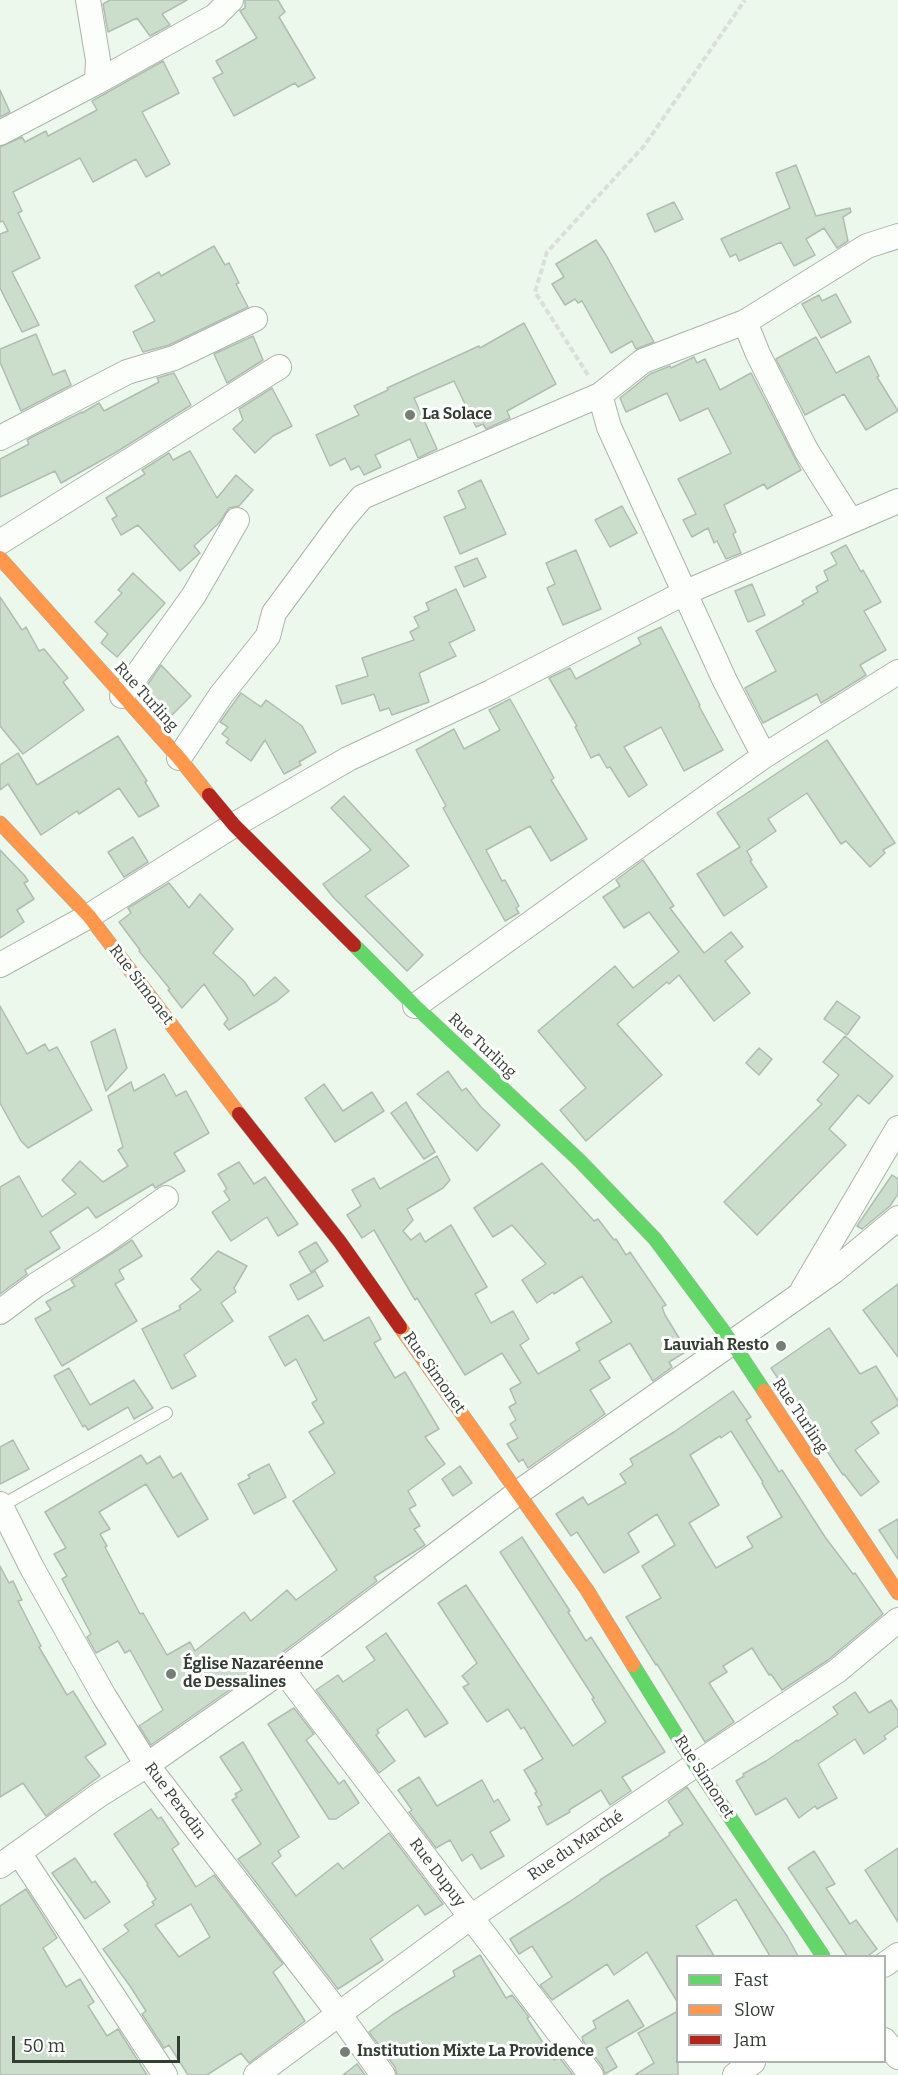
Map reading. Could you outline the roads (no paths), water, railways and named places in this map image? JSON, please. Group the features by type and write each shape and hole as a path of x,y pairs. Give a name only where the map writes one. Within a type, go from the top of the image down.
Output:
{"street":[{"path":"88,0 98,60 97,82"},
{"path":"0,133 215,16 231,0"},
{"path":"179,758 221,695 268,636 274,613 344,518 362,498 600,395 643,361 745,322 867,246 898,236"},
{"path":"0,438 127,372 174,358 255,319"},
{"path":"745,322 758,354 806,450 850,520"},
{"path":"0,542 279,367"},
{"path":"600,395 609,427 684,593 725,681 764,756"},
{"path":"0,965 89,916 234,825 348,759 491,692 684,593 898,501"},
{"path":"122,696 194,595 237,520"},
{"name":"Rue Turling","path":"0,558 179,758 234,825 415,1006 580,1161 655,1239 732,1344 898,1593"},
{"path":"415,1006 764,756 898,672"},
{"name":"Rue Simonet","path":"0,823 89,916 196,1059 340,1242 587,1590 694,1765 822,1955"},
{"path":"800,1294 898,1128"},
{"path":"0,1312 36,1285 104,1242 166,1198"},
{"path":"165,2075 9,1860 99,1795 147,1765 283,1670 519,1492 834,1271 898,1218"},
{"name":"Rue Perodin","path":"1,1505 32,1568 104,1696 147,1765 339,2014 383,2075"},
{"name":"Rue du Marché","path":"256,2075 471,1917 837,1671 898,1620"},
{"name":"Rue Dupuy","path":"283,1670 591,2075"},
{"path":"886,1964 898,1955"},
{"path":"886,2041 898,2057"},
{"path":"735,2075 750,2063"}],"lane":[{"path":"1,1505 166,1413"}],"place":[{"name":"La Solace","path":"410,415"},
{"name":"Lauviah Resto","path":"781,1346"},
{"name":"Église Nazaréenne de Dessalines","path":"171,1674"},
{"name":"Institution Mixte La Providence","path":"345,2052"}]}
